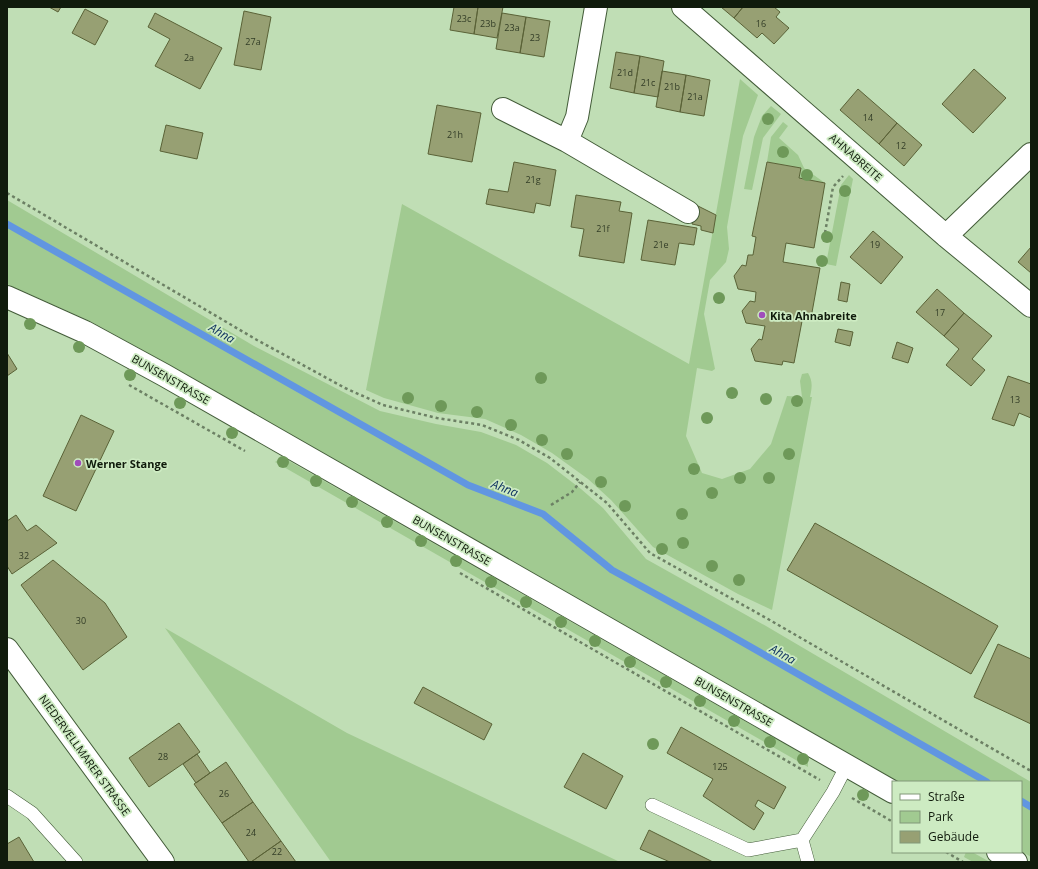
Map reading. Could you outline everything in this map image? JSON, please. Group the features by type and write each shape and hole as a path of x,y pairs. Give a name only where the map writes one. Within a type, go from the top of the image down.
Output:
{"street":[{"path":"567,142 577,117 596,7"},
{"name":"AHNABREITE","path":"683,7 946,236 1031,306"},
{"path":"503,109 567,142 688,212"},
{"path":"946,236 1031,154"},
{"name":"BUNSENSTRASSE","path":"7,297 85,332 164,375 892,791"},
{"name":"NIEDERVELLMARER STRASSE","path":"7,649 163,862"},
{"path":"1000,853 1016,862"}],"lane":[{"path":"652,805 748,850 802,840 847,766"},
{"path":"7,796 32,813 76,862"},
{"path":"802,840 808,862"}],"path":[{"path":"825,233 833,187"},
{"path":"7,193 257,340 345,388 382,405 437,418 482,425 519,440 550,458 607,503 650,553 768,619 1031,771"},
{"path":"128,384 246,451"},
{"path":"551,505 572,492 580,482"},
{"path":"458,572 892,821"},
{"path":"948,853 963,862"}],"green space":[{"path":"740,79 758,95 743,136 727,227 729,249 726,262 710,280 704,314 715,369 712,371 697,368 686,436 702,473 722,479 750,469 771,444 787,396 802,397 800,381 802,374 808,373 810,376 812,385 810,397 812,397 772,610 738,594 653,547 611,500 588,479 552,453 521,435 485,419 438,413 384,398 366,390 402,204 689,364"},
{"path":"771,106 781,114 763,138 752,190 744,189 754,137 762,116"},
{"path":"783,122 788,126 779,138 798,155 804,168 825,183 799,178 801,168 767,162 771,137"},
{"path":"849,175 853,179 836,266 826,264 841,185"},
{"path":"7,200 254,346 380,411 436,424 481,432 516,445 547,463 603,508 646,559 766,626 1031,782 1031,857 1022,852 1022,781 897,781 168,364 90,321 7,284"},
{"path":"282,457 808,757 808,767 275,462"},
{"path":"165,628 347,733 620,862 331,862"},
{"path":"966,853 974,853 990,862 973,862 964,857"}],"building":[{"path":"49,7 61,7 58,12"},
{"path":"454,7 478,7 474,34 450,30"},
{"path":"478,7 503,7 497,38 474,34"},
{"path":"721,7 743,7 734,18"},
{"path":"743,7 774,7 780,12 776,17 789,28 774,44 762,33 757,38 734,18"},
{"path":"85,9 108,21 95,45 72,33"},
{"path":"244,11 271,17 261,70 234,65"},
{"path":"155,13 222,48 200,89 155,66 170,39 148,27"},
{"path":"502,13 526,17 520,53 496,49"},
{"path":"526,17 550,21 544,57 520,53"},
{"path":"616,52 640,56 634,93 610,88"},
{"path":"640,56 664,61 658,97 634,93"},
{"path":"974,69 1006,98 973,133 942,104"},
{"path":"662,71 686,75 680,112 656,107"},
{"path":"686,75 710,80 704,116 680,112"},
{"path":"858,89 897,123 879,144 840,110"},
{"path":"437,105 481,113 472,162 428,154"},
{"path":"897,123 922,145 904,166 879,144"},
{"path":"166,125 203,133 197,159 160,151"},
{"path":"514,162 556,170 550,206 536,203 534,213 486,204 489,189 508,192"},
{"path":"767,162 801,168 799,178 825,183 814,248 786,243 783,262 820,268 811,318 803,316 794,363 783,361 782,365 755,361 751,349 759,339 762,340 765,326 746,323 742,311 750,301 755,302 756,292 738,289 734,276 742,265 746,266 748,255 753,255 756,237 752,236"},
{"path":"576,195 621,202 619,211 632,213 624,263 579,256 584,229 571,227"},
{"path":"696,205 716,215 713,233 701,230 701,226 692,224"},
{"path":"648,220 697,228 694,245 679,243 675,265 641,260"},
{"path":"873,231 903,257 881,284 850,257"},
{"path":"1031,247 1031,273 1018,262"},
{"path":"841,282 850,284 847,302 838,300"},
{"path":"937,289 964,313 944,336 916,312"},
{"path":"964,313 992,336 972,359 985,370 971,386 946,365 959,349 944,336"},
{"path":"838,329 853,332 850,346 835,342"},
{"path":"897,342 913,348 908,363 892,358"},
{"path":"7,353 17,369 7,376"},
{"path":"1008,376 1031,384 1031,418 1019,413 1014,426 992,419"},
{"name":"Werner Stange","path":"81,415 114,431 76,511 43,496"},
{"path":"16,515 27,531 36,525 57,543 12,574 7,566 7,521"},
{"path":"815,523 998,626 971,674 787,570"},
{"path":"53,560 105,603 127,637 83,670 21,585"},
{"path":"998,644 1031,659 1031,724 974,697"},
{"path":"423,687 492,724 484,740 414,703"},
{"path":"179,723 200,752 149,787 129,758"},
{"path":"681,727 786,787 774,809 758,800 755,806 764,813 754,830 703,796 713,779 667,753"},
{"path":"583,753 623,776 606,809 564,787"},
{"path":"197,754 210,773 196,783 183,764"},
{"path":"226,762 253,802 222,823 194,784"},
{"path":"253,802 281,841 249,862 222,823"},
{"path":"649,830 713,862 670,862 640,849"},
{"path":"19,837 34,862 7,862 7,844"},
{"path":"281,841 296,862 251,862"}],"waterway":[{"name":"Ahna","path":"7,224 468,485 543,514 612,570 721,630 985,781"},
{"name":"Ahna","path":"1022,802 1031,807"}],"place":[{"name":"Kita Ahnabreite","path":"762,315"},
{"name":"Werner Stange","path":"78,463"}]}
